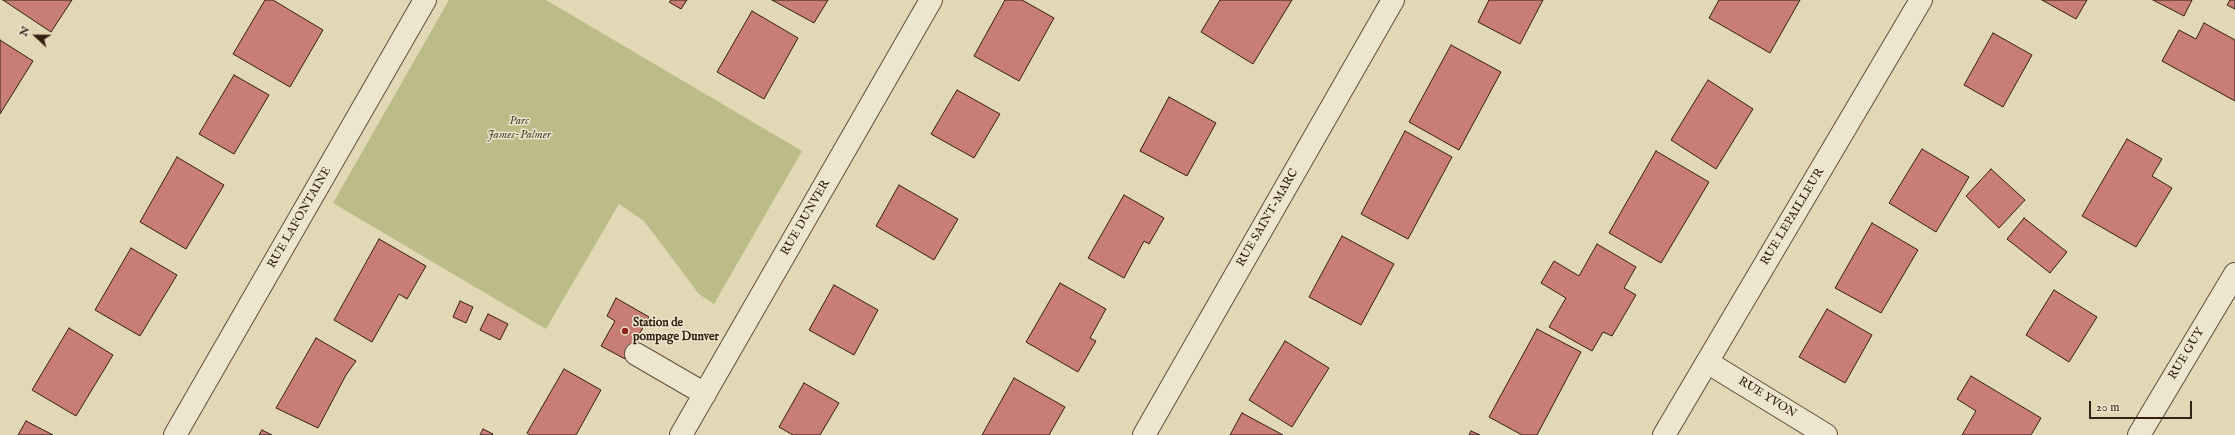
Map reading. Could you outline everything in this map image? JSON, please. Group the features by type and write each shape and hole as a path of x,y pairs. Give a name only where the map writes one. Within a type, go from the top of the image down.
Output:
{"street":[{"name":"RUE LAFONTAINE","path":"175,435 425,0"},
{"name":"RUE DUNVER","path":"681,435 931,0"},
{"name":"RUE SAINT-MARC","path":"1144,435 1393,0"},
{"name":"RUE LEPAILLEUR","path":"1664,435 1921,0"},
{"name":"RUE GUY","path":"2139,435 2235,274"},
{"path":"636,354 705,394"},
{"name":"RUE YVON","path":"1707,362 1826,435"}],"green space":[{"name":"Parc James-Palmer","path":"449,0 546,0 802,151 714,304 699,294 644,221 619,204 546,329 333,203"}],"building":[{"path":"3,0 72,0 51,32"},
{"path":"265,0 273,0 323,30 290,87 233,54"},
{"path":"671,0 687,0 681,9 669,2"},
{"path":"772,0 828,0 814,23"},
{"path":"1005,0 1022,0 1054,18 1019,81 974,56"},
{"path":"1220,0 1292,0 1253,64 1201,32"},
{"path":"1489,0 1543,0 1520,44 1478,22"},
{"path":"1719,0 1800,0 1770,53 1709,18"},
{"path":"2042,0 2087,0 2076,19"},
{"path":"2153,0 2192,0 2184,16"},
{"path":"2230,0 2235,0 2235,9 2227,5"},
{"path":"752,11 798,38 764,99 717,72"},
{"path":"2204,23 2235,40 2235,101 2162,61 2179,30 2196,39"},
{"path":"1993,33 2032,55 2003,107 1964,85"},
{"path":"0,40 33,61 0,114"},
{"path":"1451,45 1501,72 1459,150 1409,122"},
{"path":"234,75 269,95 234,154 199,134"},
{"path":"1708,80 1753,109 1716,169 1671,140"},
{"path":"957,90 1000,114 974,158 931,134"},
{"path":"1169,97 1216,123 1187,176 1140,151"},
{"path":"1405,131 1452,157 1408,239 1361,214"},
{"path":"2127,139 2162,159 2152,176 2172,188 2136,247 2082,216"},
{"path":"1922,149 1969,177 1936,232 1889,203"},
{"path":"1656,151 1709,182 1661,263 1609,233"},
{"path":"177,157 224,185 186,249 140,222"},
{"path":"1991,169 2025,200 1999,228 1966,196"},
{"path":"899,185 958,219 934,260 876,226"},
{"path":"1124,195 1164,218 1149,244 1144,241 1124,278 1088,258"},
{"path":"2024,218 2067,252 2050,273 2007,239"},
{"path":"1872,223 1918,250 1881,313 1835,288"},
{"path":"1342,236 1394,264 1361,325 1309,297"},
{"path":"379,239 426,266 407,299 399,294 372,342 334,320"},
{"path":"1597,244 1636,267 1624,288 1636,295 1612,336 1603,332 1592,351 1549,327 1566,298 1541,283 1554,261 1579,276"},
{"path":"131,248 177,275 140,336 95,310"},
{"path":"1060,283 1106,309 1090,338 1096,341 1078,372 1026,342"},
{"path":"834,285 878,310 854,355 809,330"},
{"path":"2054,290 2097,317 2069,362 2026,335"},
{"name":"Station de pompage Dunver","path":"616,298 649,317 625,359 601,346 615,321 607,316"},
{"path":"460,301 473,307 466,323 453,317"},
{"path":"1827,309 1872,335 1845,383 1799,357"},
{"path":"488,314 508,324 500,340 480,330"},
{"path":"69,328 113,355 76,416 32,390"},
{"path":"1537,329 1581,352 1537,435 1522,435 1489,417"},
{"path":"316,338 356,361 346,375 318,428 276,408"},
{"path":"1285,341 1329,368 1292,427 1249,400"},
{"path":"564,369 601,390 576,435 530,435 527,433"},
{"path":"1971,376 2041,418 2031,435 1962,435 1976,411 1957,399"},
{"path":"1014,378 1065,407 1049,435 982,435"},
{"path":"804,383 839,403 820,435 793,435 779,427"},
{"path":"1242,413 1283,435 1230,435"},
{"path":"26,421 53,435 18,435"},
{"path":"483,429 493,434 480,435"},
{"path":"262,430 272,435 259,435"},
{"path":"1471,431 1480,435 1469,435"}],"place":[{"name":"Station de pompage Dunver","path":"625,331"}]}
